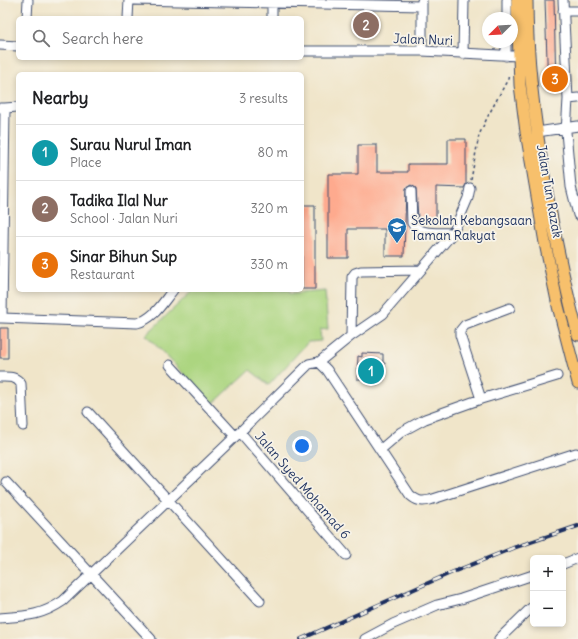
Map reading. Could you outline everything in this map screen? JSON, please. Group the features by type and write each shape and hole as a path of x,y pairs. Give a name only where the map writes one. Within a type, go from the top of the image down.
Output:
{"main road":[{"name":"Jalan Tun Razak","path":"517,0 520,85 526,132 545,243 558,306 578,383"},
{"name":"Jalan Tun Razak","path":"527,0 529,55 537,132 556,241 578,335"}],"street":[{"path":"27,16 28,0"},
{"path":"128,16 129,0"},
{"path":"134,0 422,3 422,51"},
{"path":"463,54 464,0"},
{"path":"507,0 507,12"},
{"path":"563,0 568,99 566,127 571,187 578,215"},
{"path":"272,1 272,16"},
{"path":"563,11 578,11"},
{"path":"0,45 16,46"},
{"path":"506,48 506,56"},
{"name":"Jalan Nuri","path":"304,51 422,51 519,56"},
{"path":"568,99 578,98"},
{"path":"16,107 2,108 1,318 137,323 145,321 152,316 171,292"},
{"path":"537,132 578,126"},
{"path":"0,618 37,614 52,609 63,601 238,434 303,369 309,364 319,362 351,336 383,314 452,233 466,203 470,188"},
{"path":"411,190 412,223 415,228 424,232 452,233"},
{"path":"351,336 352,277 355,273 361,271 420,270"},
{"path":"481,399 460,331 465,326 510,308"},
{"path":"319,362 327,370 410,495 417,500 423,502 438,498 576,453"},
{"name":"Jalan Syed Mohamad 6","path":"170,365 238,434 346,555"},
{"path":"380,450 401,432 417,423 481,399 557,376"},
{"path":"0,377 12,377 18,379 21,384 23,426"},
{"path":"88,412 260,601"},
{"path":"6,482 151,639"},
{"path":"566,563 578,558"},
{"path":"366,639 393,624 438,605 530,576"},
{"path":"499,639 530,609"}],"path":[{"path":"470,188 480,135 488,116 508,79 509,71"}],"green space":[{"path":"325,291 328,329 320,330 321,341 308,342 269,385 250,370 213,404 146,335 191,292 289,292 290,294"}],"building":[{"path":"545,0 554,0 556,88 548,89"},
{"path":"448,139 466,139 466,184 464,188 436,187 436,219 418,219 416,188 411,185 406,188 404,256 385,256 385,229 348,229 348,258 328,258 328,174 358,174 358,145 377,145 377,172 408,172 408,164 448,164"},
{"path":"304,205 315,205 315,289 304,289"},
{"path":"0,328 8,328 8,358 0,358"},
{"path":"362,353 383,354 383,363 385,363 384,380 378,380 378,384 367,383 367,379 357,379 358,356 362,357"}],"railway":[{"path":"301,639 453,572 513,548 578,526"}],"place":[{"name":"Tadika Ilal Nur","path":"366,25"},
{"name":"Sinar Bihun Sup","path":"555,79"},
{"name":"Sekolah Kebangsaan Taman Rakyat","path":"397,244"},
{"name":"Surau Nurul Iman","path":"371,371"}]}
